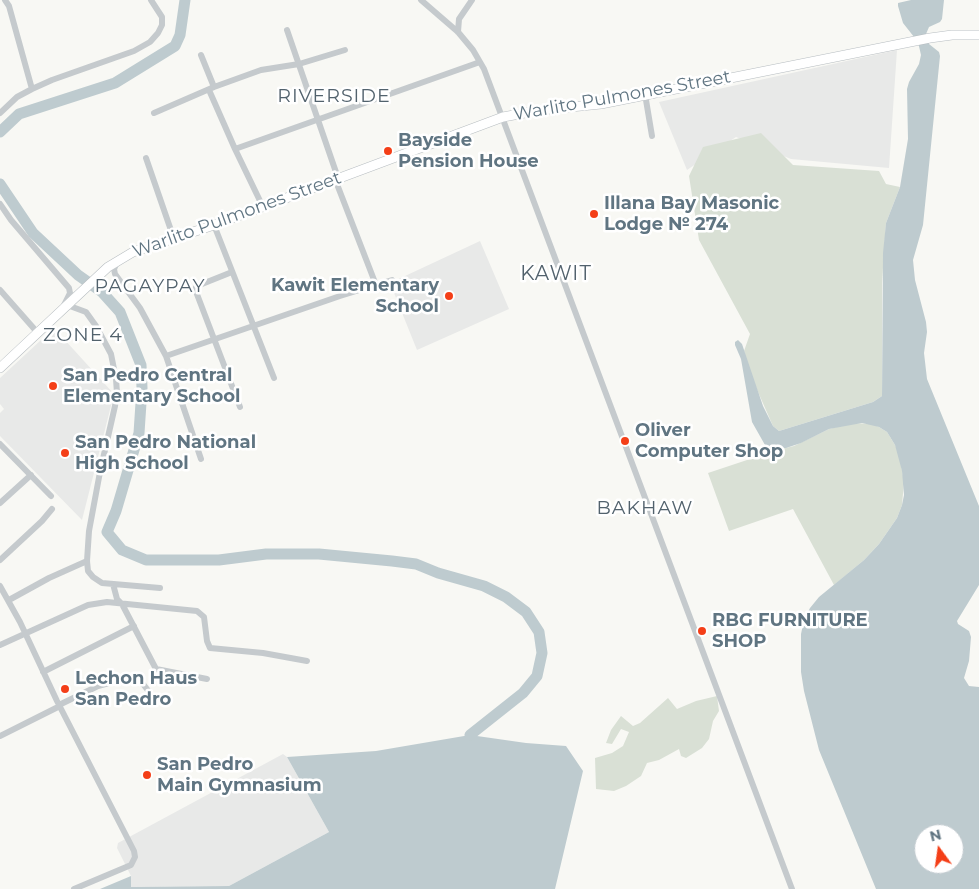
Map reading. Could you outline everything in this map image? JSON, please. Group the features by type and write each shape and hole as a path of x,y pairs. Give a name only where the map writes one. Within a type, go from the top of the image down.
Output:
{"street":[{"path":"5,0 9,6 32,89"},
{"path":"1,112 17,97 32,89 134,51 150,42 162,25 162,17 151,0"},
{"path":"421,0 458,32 473,50 484,69 792,889"},
{"path":"458,32 459,19 472,0"},
{"path":"287,30 337,178 376,285"},
{"name":"Warlito Pulmones Street","path":"1,366 108,267 133,252 214,225 262,205 503,117 541,110 601,104 930,38 979,34"},
{"path":"154,113 211,88 261,70 299,64 345,50"},
{"path":"201,55 211,88 235,149 262,205"},
{"path":"235,149 480,62"},
{"path":"645,94 652,136"},
{"path":"146,158 174,238"},
{"path":"0,204 11,220 69,288 70,294 64,308 86,312 111,354 117,393 89,531 88,571 93,578 102,583 160,588"},
{"path":"214,225 274,378"},
{"path":"118,260 114,269 115,274 140,308 166,356 201,459"},
{"path":"232,272 197,286 195,289 240,407"},
{"path":"166,356 392,280"},
{"path":"0,290 37,332"},
{"path":"0,444 51,496"},
{"path":"1,501 31,474"},
{"path":"0,560 42,521 52,509"},
{"path":"8,600 49,578 87,561"},
{"path":"113,584 117,599 122,604 156,668 207,679"},
{"path":"0,586 134,851 135,856 131,865 74,889"},
{"path":"0,645 88,605 107,602 197,611 202,614 205,621 207,641 210,648 263,653 307,661"},
{"path":"43,672 134,626"},
{"path":"0,736 98,686 124,679 132,680 143,684 150,694"}],"shaded area":[{"path":"911,0 944,0 942,19 940,22 929,27 926,34 929,44 939,52 940,56 923,225 913,260 915,280 926,322 927,332 924,353 927,379 979,506 979,585 957,621 958,624 969,631 971,637 969,661 964,678 969,686 979,687 979,889 876,889 819,750 804,691 801,672 801,634 804,620 810,608 819,597 864,560 879,544 897,518 902,505 904,495 902,471 895,445 887,432 879,427 862,423 829,429 786,448 770,449 765,445 752,422 741,359 735,345 735,342 738,340 742,344 763,406 773,426 779,431 873,402 882,396 883,253 886,223 900,187 908,139 907,89 919,64 921,55 918,42 903,23 898,3"},
{"path":"897,50 889,168 791,159 736,137 687,170 659,102"},
{"path":"761,133 793,165 879,171 886,184 900,187 886,223 882,283 882,396 873,402 779,431 773,426 751,376 744,351 750,334 699,240 689,176 703,147"},
{"name":"Kawit Elementary School","path":"480,241 509,309 417,350 390,283"},
{"path":"54,328 114,394 82,520 0,436 0,413 4,409 0,404 0,378"},
{"path":"852,423 872,424 887,432 899,453 904,482 902,505 897,518 879,544 864,560 834,585 793,509 729,531 708,473 794,446 829,429"},
{"path":"717,696 719,711 713,721 709,739 702,748 686,758 681,756 679,749 659,760 647,763 641,776 614,791 596,789 595,758 612,753 623,746 629,732 621,729 612,744 606,743 611,730 621,716 633,726 640,723 668,698 677,709 696,701"},
{"path":"470,735 526,743 566,746 583,771 555,889 100,889 131,876 131,887 229,886 329,832 287,757 376,751"},
{"path":"283,754 287,757 329,832 229,886 131,887 131,876 117,848 118,843"}],"waterway":[{"path":"0,132 19,114 115,83 175,46 180,35 185,0"},
{"path":"0,184 33,233 78,275 102,292 120,312 141,365 142,388 139,433 116,511 107,532 122,550 146,560 219,560 266,554 319,554 392,561 416,564 438,573 484,586 506,597 526,612 539,632 542,653 537,676 523,693 470,735"}],"place":[{"name":"Bayside Pension House","path":"388,151"},
{"name":"Illana Bay Masonic Lodge № 274","path":"594,214"},
{"name":"Kawit Elementary School","path":"449,296"},
{"name":"San Pedro Central Elementary School","path":"53,386"},
{"name":"Oliver Computer Shop","path":"625,441"},
{"name":"San Pedro National High School","path":"65,453"},
{"name":"RBG FURNITURE SHOP","path":"702,631"},
{"name":"Lechon Haus San Pedro","path":"65,689"},
{"name":"San Pedro Main Gymnasium","path":"147,775"}],"district":[{"name":"RIVERSIDE","path":"334,96"},
{"name":"KAWIT","path":"556,274"},
{"name":"PAGAYPAY","path":"150,286"},
{"name":"ZONE 4","path":"83,335"},
{"name":"BAKHAW","path":"645,508"}]}
